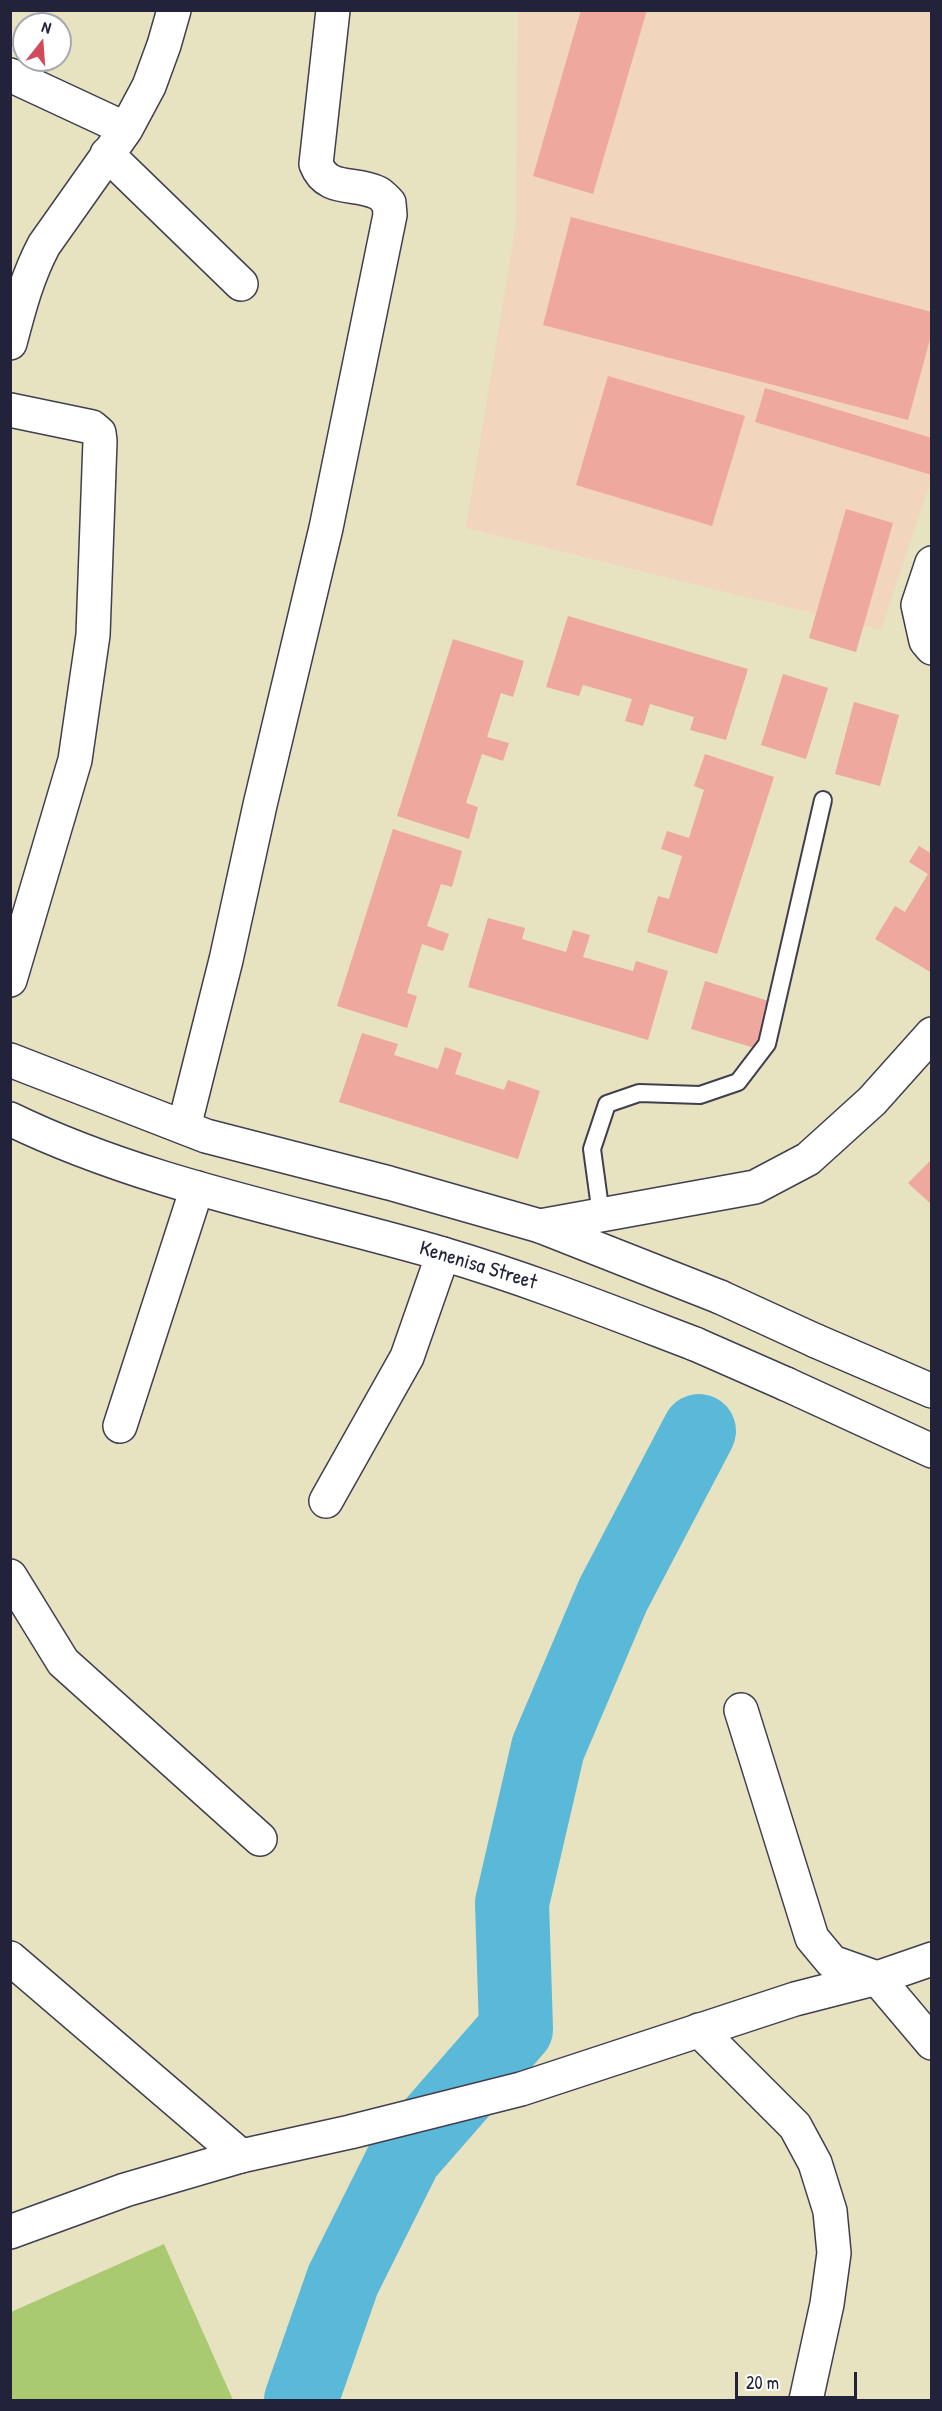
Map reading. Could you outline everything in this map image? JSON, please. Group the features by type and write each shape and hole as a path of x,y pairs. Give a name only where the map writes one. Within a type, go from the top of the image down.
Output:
{"street":[{"path":"10,344 25,286 34,264 44,245 117,142 149,86 174,10"},
{"path":"184,1127 226,960 260,805 326,528 390,215 389,203 378,193 328,181 320,175 316,164 333,10"},
{"path":"10,75 117,142 241,284"},
{"path":"10,410 92,427 99,433 100,441 93,635 75,760 10,980"},
{"path":"932,563 918,604 926,641 932,648"},
{"path":"540,1226 755,1186 808,1159 872,1101 932,1034"},
{"path":"10,1060 206,1136 389,1183 540,1226 720,1298 932,1391"},
{"name":"Kenenisa Street","path":"10,1119 53,1140 197,1188 444,1254 535,1283 695,1344 932,1451"},
{"path":"120,1426 197,1188"},
{"path":"326,1501 407,1357 444,1254"},
{"path":"10,1576 63,1662 260,1839"},
{"path":"741,1710 812,1938 832,1962 877,1978 932,2043"},
{"path":"10,1958 241,2156"},
{"path":"10,2232 125,2190 241,2156 350,2132 521,2089 795,1999 877,1978 932,1959"},
{"path":"699,2030 795,2126 815,2163 830,2211 834,2253 827,2304 806,2400"}],"lane":[{"path":"601,1215 592,1149 607,1104 639,1093 700,1095 738,1082 767,1044 823,800"}],"shaded area":[{"path":"518,11 931,11 931,480 881,630 466,528 516,224"}],"green space":[{"path":"164,2244 233,2400 11,2400 11,2312"}],"building":[{"path":"581,10 647,10 593,194 533,176"},
{"path":"571,217 932,312 932,332 908,420 543,325"},
{"path":"608,376 745,416 712,526 576,485"},
{"path":"765,388 932,438 932,475 755,422"},
{"path":"846,509 893,523 856,652 809,638"},
{"path":"568,616 748,669 726,740 690,730 694,717 650,704 643,726 625,721 632,699 583,685 579,696 546,687"},
{"path":"453,639 524,661 513,697 501,693 487,737 509,743 503,761 482,754 466,803 478,807 469,839 397,816"},
{"path":"783,674 828,688 806,759 761,745"},
{"path":"854,702 899,715 880,786 835,774"},
{"path":"705,754 774,777 717,954 647,932 658,896 669,899 682,856 661,849 667,831 689,838 704,790 694,786"},
{"path":"393,829 462,851 452,887 441,884 427,926 449,934 443,951 422,944 407,993 417,996 407,1028 337,1006"},
{"path":"919,846 932,854 932,973 875,939 895,906 905,912 928,874 909,862"},
{"path":"488,918 525,928 522,939 566,952 573,930 590,935 583,957 633,971 636,961 668,971 648,1040 468,987"},
{"path":"705,981 772,1002 758,1049 691,1029"},
{"path":"362,1033 398,1044 394,1055 438,1069 445,1047 462,1053 455,1074 504,1090 508,1080 540,1091 518,1159 339,1102"},
{"path":"932,1159 932,1205 908,1183"}],"waterway":[{"path":"301,2400 343,2280 405,2156 516,2029 512,1903 548,1748 613,1595 699,1431"}]}
